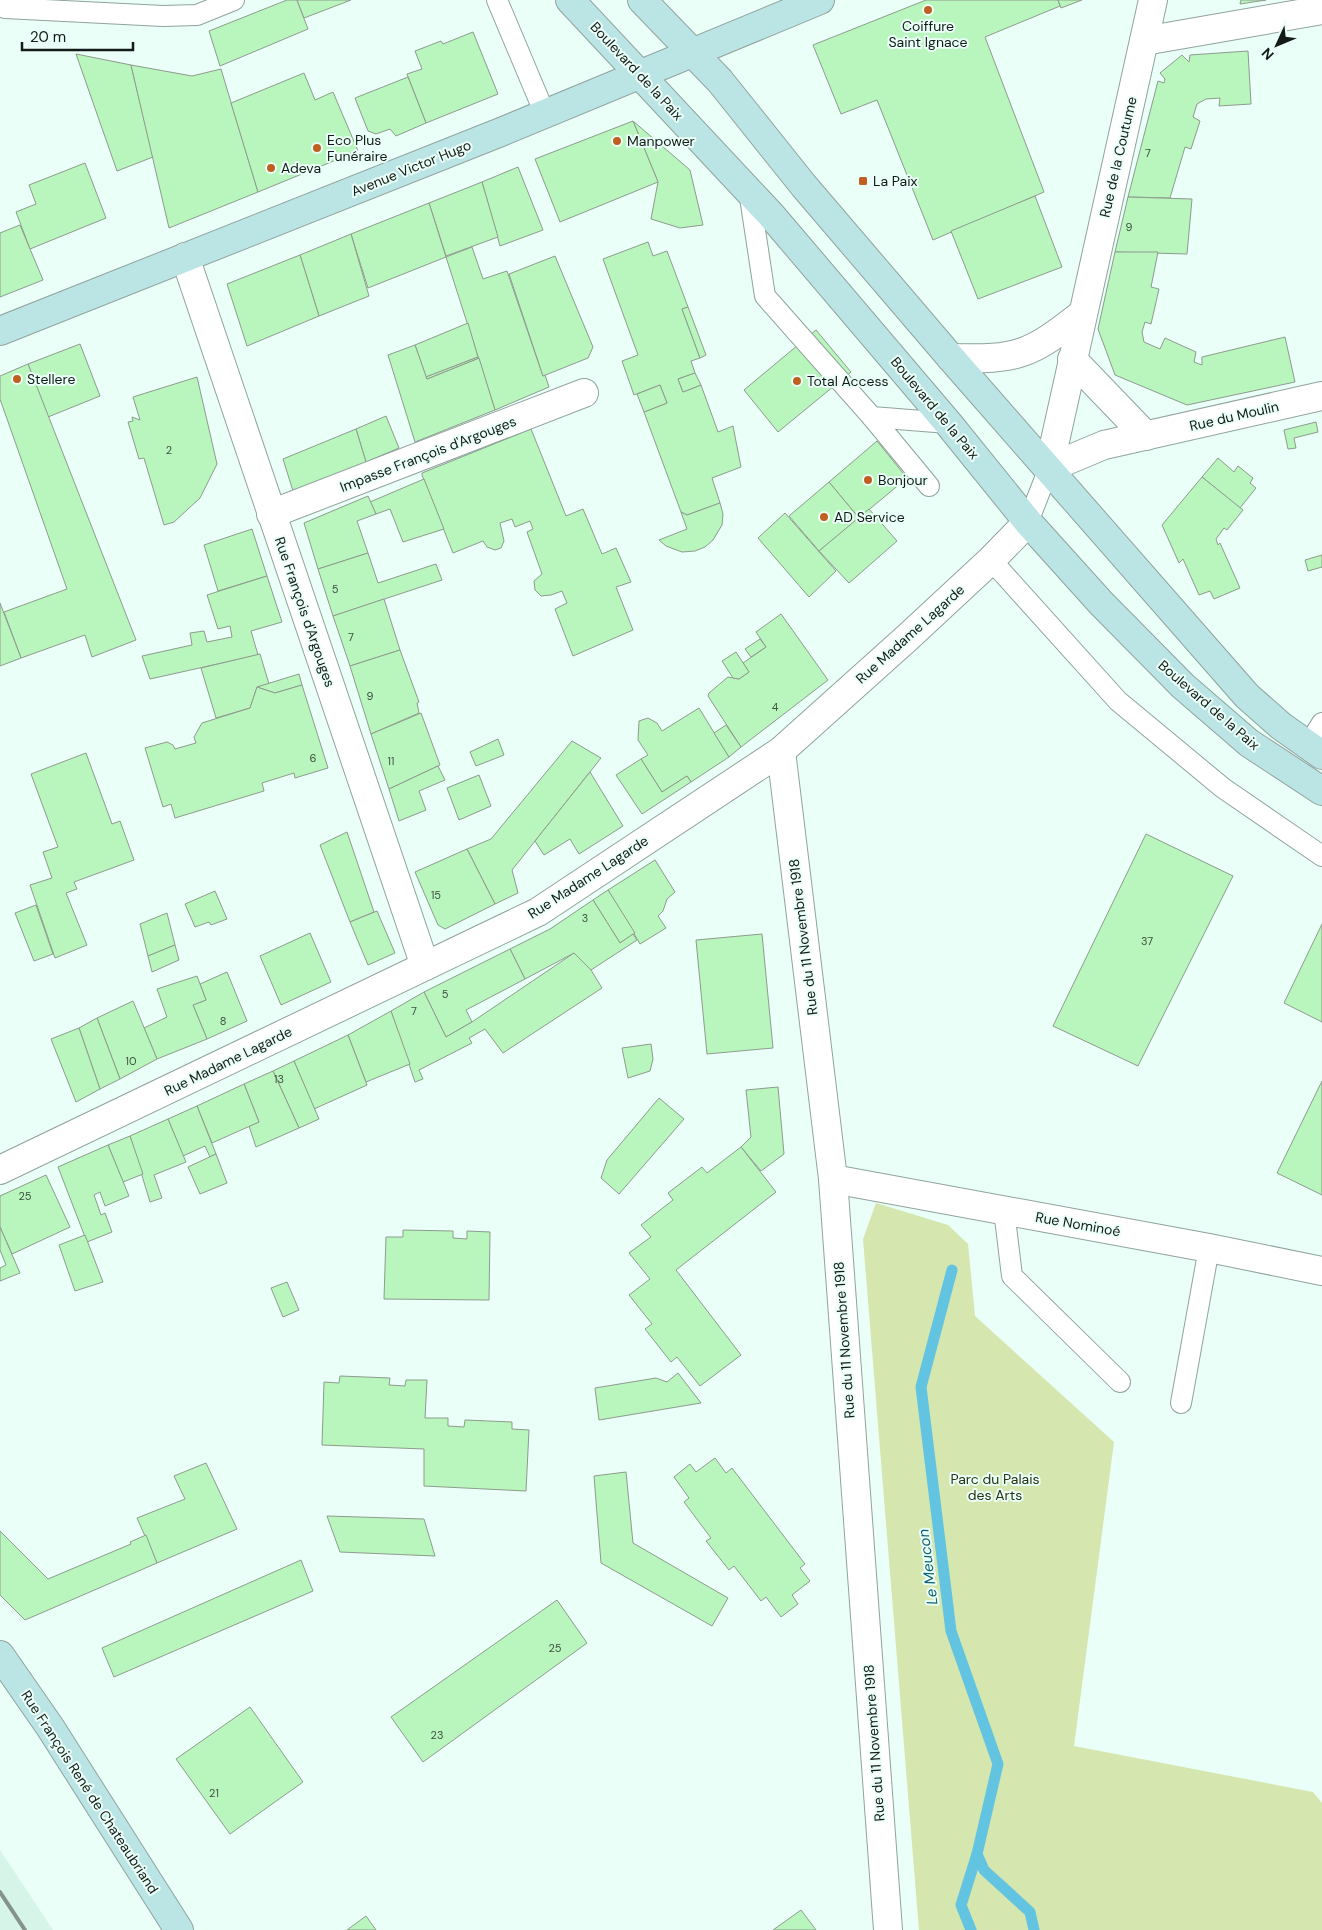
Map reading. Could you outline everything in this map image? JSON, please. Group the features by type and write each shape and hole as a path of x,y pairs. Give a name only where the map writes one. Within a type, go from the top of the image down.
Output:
{"main road":[{"name":"Boulevard de la Paix","path":"570,0 748,191 948,423 1028,522 1101,603 1182,686 1249,743 1322,791"},
{"path":"642,0 720,81 804,186 951,358 1049,468 1246,696 1281,726 1317,741"},
{"name":"Avenue Victor Hugo","path":"0,331 545,114 820,0"},
{"name":"Rue François René de Chateaubriand","path":"0,1655 50,1727 179,1930"}],"street":[{"name":"Rue de la Coutume","path":"1049,468 1153,0"},
{"path":"1144,41 1322,10"},
{"name":"Rue François d'Argouges","path":"186,256 271,514 425,966"},
{"path":"951,358 1008,357 1028,352 1051,339 1082,314"},
{"path":"1072,359 1146,436"},
{"name":"Impasse François d'Argouges","path":"271,514 584,393"},
{"name":"Rue du Moulin","path":"1049,468 1104,445 1322,396"},
{"name":"Rue Madame Lagarde","path":"0,1170 538,912 781,751 907,638 991,560 1028,522"},
{"name":"Rue du 11 Novembre 1918","path":"781,751 832,1180 888,1930"},
{"name":"Rue Nominoé","path":"832,1180 1210,1248 1322,1271"}],"lane":[{"path":"0,6 5,8 163,16 197,15 234,0"},
{"path":"497,0 545,114"},
{"path":"748,191 765,296 929,486"},
{"path":"872,418 948,423"},
{"path":"1028,522 1049,468"},
{"path":"991,560 1118,701 1223,788 1322,856"},
{"path":"1004,1210 1012,1276 1120,1382"},
{"path":"1181,1403 1210,1248"}],"shaded area":[{"path":"0,1850 53,1930 0,1930"}],"green space":[{"name":"Parc du Palais des Arts","path":"876,1203 948,1225 968,1244 975,1316 1114,1442 1074,1746 1313,1792 1322,1803 1322,1930 919,1930 863,1239"}],"building":[{"path":"287,0 297,0 308,29 220,66 209,31"},
{"path":"297,0 351,0 304,18"},
{"path":"926,0 1058,0 1060,6 985,37 1044,192 933,240 877,100 841,114 813,45"},
{"path":"1058,0 1082,0 1061,8"},
{"path":"1241,0 1266,0 1240,4"},
{"path":"473,32 498,94 426,123 407,74 422,69 415,51 441,41 443,44"},
{"path":"1248,51 1251,104 1219,106 1220,98 1206,99 1197,104 1193,117 1200,121 1191,149 1185,147 1170,198 1128,197 1158,81 1164,83 1165,79 1160,73 1182,55 1189,62 1190,55"},
{"path":"76,54 131,65 153,157 117,171"},
{"path":"131,65 192,76 221,69 258,192 169,228"},
{"path":"304,73 315,100 333,92 358,151 258,192 231,103"},
{"path":"408,77 426,123 396,136 390,129 376,134 368,131 355,98"},
{"path":"633,121 690,170 703,225 680,228 651,219 658,182"},
{"path":"633,121 658,182 560,222 535,159"},
{"path":"85,163 106,218 30,249 16,212 36,204 29,185"},
{"path":"518,167 543,230 500,246 482,182"},
{"path":"482,182 498,237 446,256 429,203"},
{"path":"1035,196 1062,267 978,299 951,231"},
{"path":"1128,197 1192,199 1187,254 1115,252"},
{"path":"429,203 446,257 368,288 351,234"},
{"path":"20,225 43,280 0,297 0,233"},
{"path":"351,234 369,296 319,316 300,255"},
{"path":"648,242 653,256 667,251 688,307 682,309 700,358 691,361 695,373 678,379 683,392 701,385 718,432 733,426 741,467 712,478 720,503 687,515 681,512 644,412 667,403 660,385 634,395 622,361 638,355 603,259"},
{"path":"472,247 483,279 507,271 543,376 545,375 549,387 495,410 446,257"},
{"path":"1115,252 1158,252 1151,287 1159,289 1151,324 1145,322 1142,332 1144,342 1160,349 1165,338 1196,352 1194,362 1202,365 1202,357 1285,337 1295,382 1187,405 1115,375 1098,329"},
{"path":"300,255 319,316 247,346 227,284"},
{"path":"555,256 593,347 588,358 543,376 509,274"},
{"path":"688,307 706,355 700,358 682,309"},
{"path":"468,323 478,357 426,377 415,345"},
{"name":"Total Access","path":"816,330 851,372 778,432 744,390"},
{"path":"80,344 100,396 48,417 28,364"},
{"path":"415,345 427,379 479,358 495,410 415,442 388,355"},
{"path":"478,357 427,379 426,377"},
{"path":"28,364 136,640 92,657 85,635 21,658 4,612 67,589 0,399 0,376"},
{"path":"695,373 701,385 683,392 678,379"},
{"path":"197,377 217,464 200,498 174,522 164,525 144,458 139,459 128,422 133,421 132,417 140,420 133,397"},
{"path":"660,385 667,403 644,412 637,394"},
{"path":"386,416 399,448 366,462 356,429"},
{"path":"1316,422 1318,432 1294,438 1296,448 1288,449 1284,430"},
{"path":"356,429 366,462 293,491 283,459"},
{"path":"531,429 566,516 583,509 602,554 616,548 631,582 616,587 633,630 573,656 555,609 567,603 562,591 541,596 535,590 534,581 542,574 527,532 533,529 530,521 515,527 512,519 500,523 504,541 501,548 495,550 487,547 483,541 453,553 422,475 422,473"},
{"name":"Bonjour","path":"877,441 907,478 859,518 829,482"},
{"path":"1218,458 1234,472 1238,466 1253,478 1250,483 1256,488 1240,508 1202,477"},
{"path":"1202,477 1243,510 1227,530 1224,528 1216,539 1218,545 1220,543 1240,588 1214,599 1210,591 1199,595 1183,559 1179,563 1162,525"},
{"path":"424,479 444,529 403,542 390,509 376,514 370,502"},
{"name":"AD Service","path":"829,482 859,518 819,551 789,516"},
{"path":"368,496 376,514 357,521 368,553 318,569 304,523"},
{"path":"720,503 723,514 722,525 713,540 705,547 695,551 682,552 666,546 659,540 687,529 681,512 687,515"},
{"path":"869,509 897,541 849,583 819,551"},
{"path":"785,513 836,571 809,597 758,538"},
{"path":"252,529 267,576 218,591 204,545"},
{"path":"368,553 378,583 436,564 442,580 333,616 318,569"},
{"path":"1322,555 1322,567 1308,571 1305,560"},
{"path":"267,576 282,622 251,631 258,655 150,679 142,656 192,645 190,633 204,631 207,642 232,637 230,626 218,629 207,595"},
{"path":"384,599 400,650 350,666 333,616"},
{"path":"0,603 21,658 0,666"},
{"path":"781,614 828,680 741,747 708,696 728,677 739,679 749,672 743,663 766,647 756,632"},
{"path":"760,639 766,647 751,657 745,649"},
{"path":"400,650 419,702 417,703 419,713 371,734 350,666"},
{"path":"736,652 749,672 739,679 733,678 722,661"},
{"path":"260,654 269,684 257,687 250,708 216,718 201,668"},
{"path":"299,674 302,685 275,693 257,687"},
{"path":"302,685 328,768 295,778 294,773 262,783 264,791 175,818 171,804 163,807 145,748 167,742 173,745 175,749 196,743 194,737 202,723 250,708 257,687 275,693"},
{"path":"699,708 729,757 691,782 687,776 662,792 641,759 648,755 638,740 639,721 648,718 657,723 662,731"},
{"path":"421,713 440,765 389,789 371,734"},
{"path":"726,725 741,747 729,757 714,733"},
{"path":"498,739 504,755 476,766 470,752"},
{"path":"572,741 601,758 512,870 518,893 495,904 467,849 491,839"},
{"path":"86,753 112,824 120,821 134,860 74,882 77,889 66,893 87,945 55,958 30,885 52,878 43,852 58,847 31,774"},
{"path":"641,759 662,792 687,776 691,782 642,814 616,775"},
{"path":"438,766 445,780 419,791 426,810 399,821 389,789"},
{"path":"590,772 623,826 579,854 570,839 544,855 535,841"},
{"path":"479,775 491,806 459,820 447,788"},
{"path":"347,832 374,912 350,922 320,845"},
{"path":"1146,834 1233,876 1138,1066 1053,1026"},
{"path":"467,849 495,904 445,929 438,925 415,872"},
{"path":"655,860 675,892 667,899 663,911 658,916 666,928 640,944 608,890"},
{"path":"608,890 635,933 620,943 593,900"},
{"path":"215,891 227,919 211,925 209,922 195,927 185,904"},
{"path":"593,900 620,943 633,934 637,940 591,970 574,953 525,979 510,949 550,929"},
{"path":"36,905 53,954 34,961 15,913"},
{"path":"377,911 395,953 368,965 350,922"},
{"path":"167,913 175,945 148,956 140,924"},
{"path":"1322,924 1322,1022 1284,1003"},
{"path":"310,933 331,982 281,1005 260,956"},
{"path":"762,934 773,1048 707,1054 696,940"},
{"path":"175,945 179,960 152,972 148,956"},
{"path":"510,949 525,979 466,1010 472,1022 446,1037 424,992"},
{"path":"574,953 591,970 602,988 503,1053 485,1029 469,1038 472,1043 419,1070 423,1079 415,1082 391,1011 424,992 446,1037 472,1022"},
{"path":"227,972 247,1021 207,1039 193,1005 206,1000 200,984"},
{"path":"197,976 206,1000 193,1005 207,1039 157,1059 144,1028 167,1017 157,989"},
{"path":"133,1001 157,1059 120,1079 97,1018"},
{"path":"391,1011 410,1064 366,1082 348,1035"},
{"path":"97,1018 120,1079 100,1089 79,1028"},
{"path":"79,1028 100,1089 76,1102 51,1039"},
{"path":"348,1035 367,1085 314,1109 294,1061"},
{"path":"651,1044 653,1059 650,1071 628,1078 622,1048"},
{"path":"294,1061 319,1119 299,1128 273,1071"},
{"path":"273,1071 299,1128 256,1147 249,1126 259,1122 244,1084"},
{"path":"1322,1081 1322,1195 1277,1173"},
{"path":"244,1084 259,1122 212,1143 197,1106"},
{"path":"778,1087 784,1154 761,1171 741,1147 751,1137 746,1090"},
{"path":"659,1098 684,1119 619,1194 601,1178 607,1160"},
{"path":"197,1106 216,1154 210,1157 205,1146 183,1156 168,1119"},
{"path":"168,1119 186,1162 154,1175 162,1198 150,1202 130,1136"},
{"path":"130,1136 143,1174 123,1182 108,1145"},
{"path":"108,1145 129,1196 105,1206 100,1192 94,1195 101,1215 105,1213 112,1232 87,1242 58,1167"},
{"path":"741,1147 776,1192 676,1270 741,1355 700,1386 677,1357 671,1362 645,1329 652,1324 629,1295 650,1279 629,1253 651,1237 641,1225 673,1200 668,1193 702,1167 707,1173"},
{"path":"216,1154 227,1183 200,1194 188,1167"},
{"path":"46,1175 70,1227 12,1254 0,1227 0,1196"},
{"path":"0,1227 20,1273 0,1281 0,1268 6,1265 0,1250"},
{"path":"403,1230 453,1231 453,1238 467,1239 467,1231 490,1232 489,1300 384,1299 386,1237 403,1237"},
{"path":"85,1235 103,1282 75,1291 59,1245"},
{"path":"287,1282 299,1310 283,1317 271,1288"},
{"path":"678,1373 701,1403 599,1420 595,1388 656,1378 667,1382"},
{"path":"340,1376 390,1378 389,1385 405,1386 406,1380 427,1380 425,1418 448,1418 448,1426 464,1427 465,1420 512,1422 512,1429 529,1430 526,1491 424,1486 424,1449 322,1445 324,1382 339,1383"},
{"path":"715,1458 726,1473 732,1468 805,1564 800,1568 810,1581 792,1595 798,1604 781,1617 766,1597 761,1601 734,1566 729,1570 706,1541 711,1538 684,1502 689,1498 674,1477 690,1464 696,1472"},
{"path":"206,1463 237,1529 157,1563 137,1518 185,1499 174,1476"},
{"path":"626,1472 633,1543 728,1598 712,1626 601,1563 594,1476"},
{"path":"327,1516 424,1519 435,1556 340,1552"},
{"path":"0,1531 48,1579 131,1544 130,1542 146,1535 157,1563 25,1620 0,1595"},
{"path":"301,1560 313,1591 114,1677 102,1648"},
{"path":"557,1600 587,1643 423,1762 391,1717"},
{"path":"250,1707 303,1782 230,1834 176,1759"},
{"path":"801,1910 816,1930 773,1930"},
{"path":"366,1916 376,1930 347,1930"}],"waterway":[{"name":"Le Meucon","path":"952,1270 921,1387 951,1631 998,1764 977,1854 984,1870 1030,1912 1034,1930"},
{"name":"Le Meucon","path":"971,1930 961,1905 977,1854"}],"railway":[{"path":"0,1892 25,1930"}],"place":[{"name":"Coiffure Saint Ignace","path":"928,10"},
{"name":"Manpower","path":"617,141"},
{"name":"Eco Plus Funéraire","path":"317,148"},
{"name":"Adeva","path":"271,168"},
{"name":"La Paix","path":"863,181"},
{"name":"Stellere","path":"17,379"},
{"name":"Total Access","path":"797,381"},
{"name":"Bonjour","path":"868,480"},
{"name":"AD Service","path":"824,517"}]}
